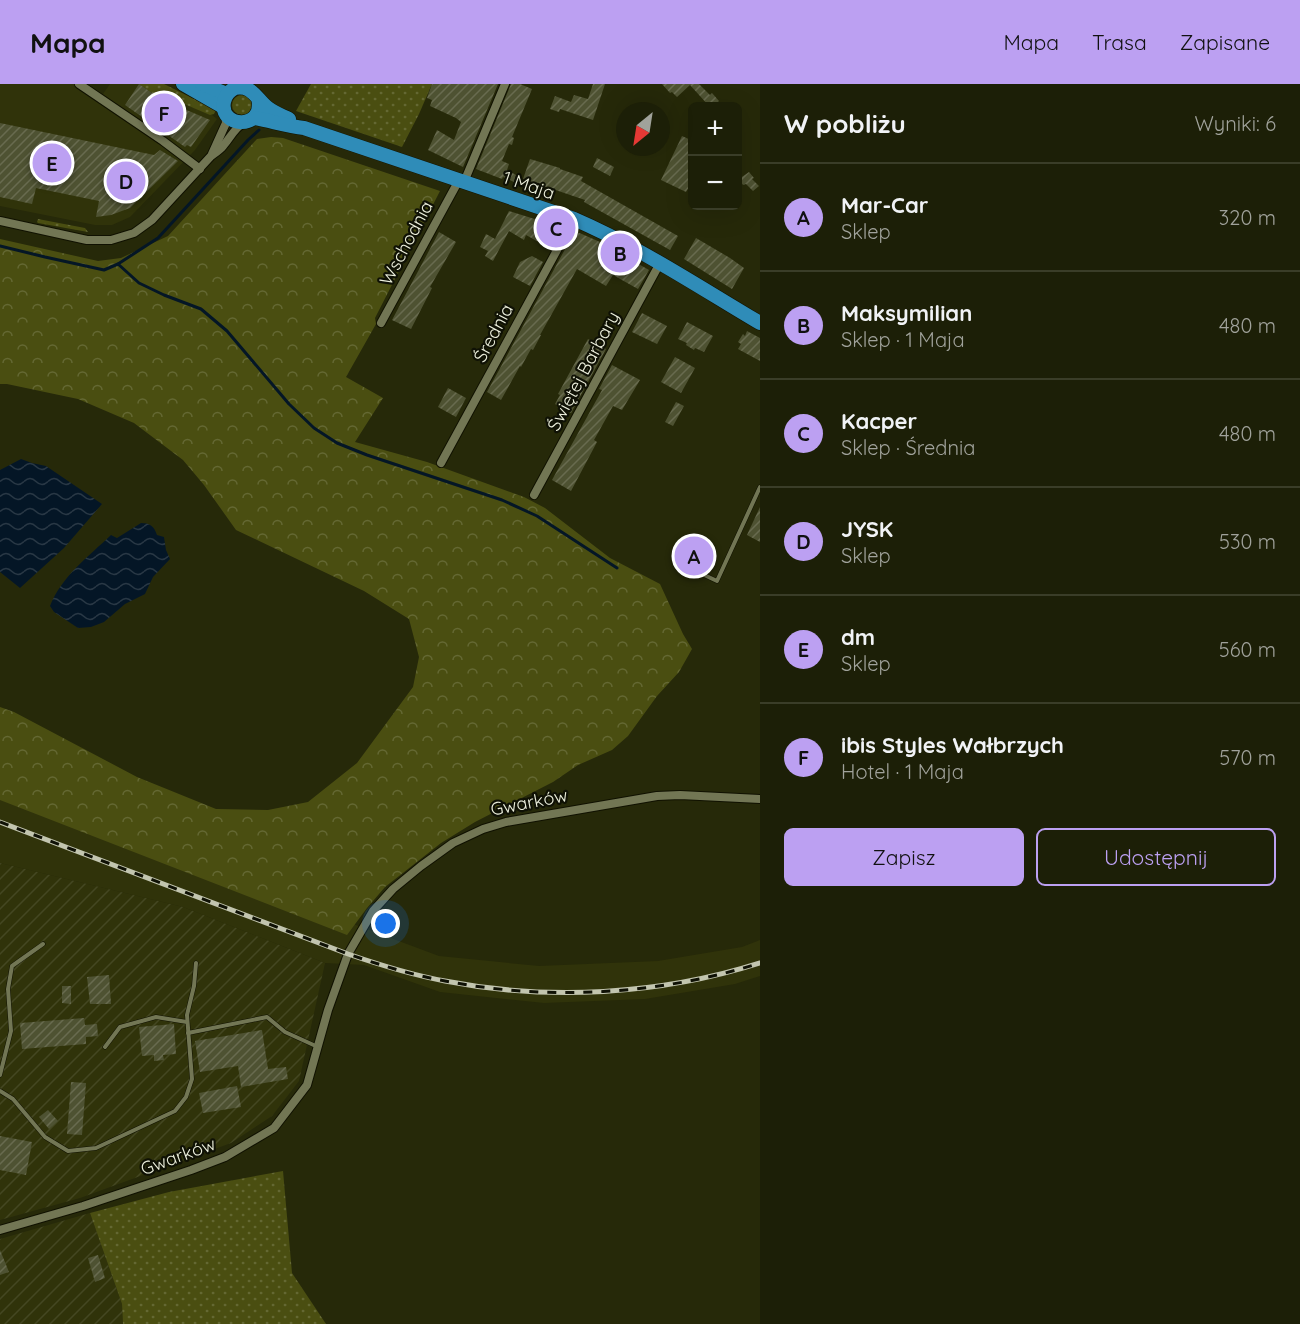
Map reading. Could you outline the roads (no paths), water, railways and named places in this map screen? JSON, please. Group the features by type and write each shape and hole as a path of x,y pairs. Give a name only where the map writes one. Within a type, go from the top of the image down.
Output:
{"main road":[{"path":"183,84 225,104"},
{"path":"202,84 225,104 231,119 248,120 259,108 258,98 251,90 241,87 236,88 225,104"},
{"name":"1 Maja","path":"258,98 269,109 304,128"},
{"name":"1 Maja","path":"248,120 272,121 304,128 574,219 660,263 760,323"}],"street":[{"path":"79,84 200,169"},
{"name":"Wschodnia","path":"381,322 461,181 505,84"},
{"path":"211,156 226,123 225,104"},
{"path":"0,221 87,240 111,240 134,233 152,220 222,147 230,135 248,120"},
{"name":"Średnia","path":"441,463 574,219"},
{"name":"Świętej Barbary","path":"534,495 660,263"},
{"name":"Gwarków","path":"0,1230 83,1206 191,1170 225,1157 274,1128 307,1085 328,1010 348,954 373,911 393,889 453,843 483,829 506,822 647,797 680,795 760,799"}],"lane":[{"path":"683,565 717,581 760,487"},
{"path":"0,1075 11,1031 8,989 12,966 44,944"},
{"path":"0,1091 12,1099 45,1137 68,1151 96,1148 175,1111 186,1097 192,1079 187,1014 194,986 196,963"},
{"path":"105,1047 120,1027 156,1017 187,1022"},
{"path":"188,1033 267,1017 285,1032 318,1047"}],"water":[{"path":"21,459 46,466 102,504 64,548 20,588 0,572 0,470"},
{"path":"141,523 151,526 157,535 164,537 170,559 153,577 145,594 125,604 104,622 91,627 78,628 54,612 50,606 68,576 111,535 117,538"}],"waterway":[{"path":"0,246 104,270 118,264 158,238 259,130"},
{"path":"118,264 139,283 201,309 227,331 289,404 314,428 337,443 502,500 537,516 617,568"}],"railway":[{"path":"0,822 348,954 420,976 445,981 524,991 604,992 683,982 760,963"}],"place":[{"name":"ibis Styles Wałbrzych","path":"164,113"},
{"name":"dm","path":"52,163"},
{"name":"JYSK","path":"126,181"},
{"name":"Kacper","path":"556,228"},
{"name":"Maksymilian","path":"620,253"},
{"name":"Mar-Car","path":"694,556"}]}
